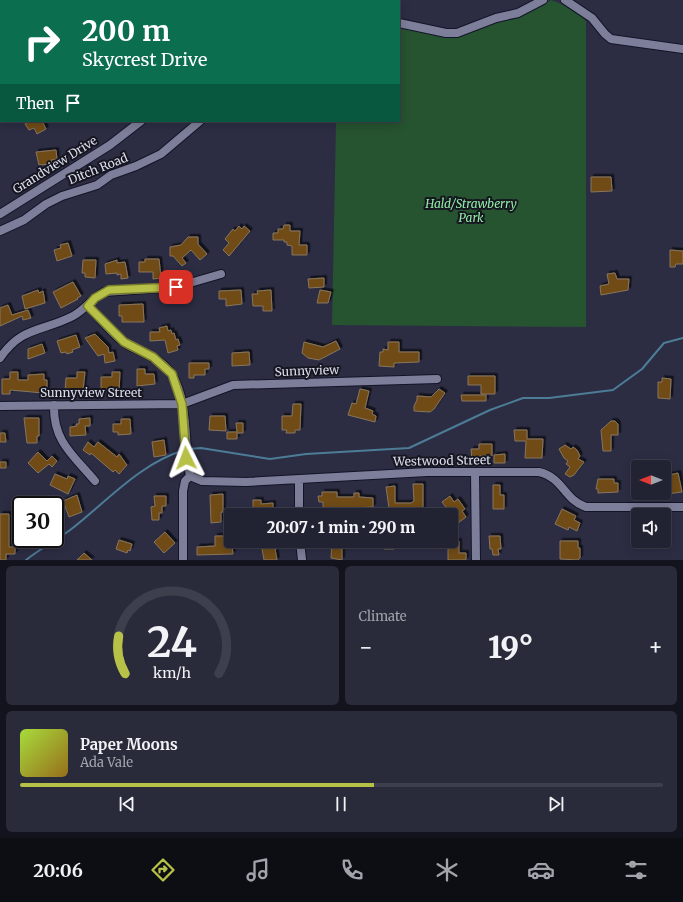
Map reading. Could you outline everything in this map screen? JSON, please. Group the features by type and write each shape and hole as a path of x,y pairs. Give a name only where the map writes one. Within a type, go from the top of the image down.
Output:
{"street":[{"path":"400,23 446,33 457,33 496,18 518,13 543,0"},
{"path":"565,0 592,18 604,34 611,39 683,49"},
{"name":"Grandview Drive","path":"0,214 110,145 140,122"},
{"name":"Ditch Road","path":"0,231 24,220 46,204 62,196 97,185 111,175 136,166 161,154 199,122"},
{"path":"0,358 19,337 73,316 88,306 95,298 109,290 166,288 221,274"},
{"path":"88,306 124,342 153,357 167,368 175,380 182,404 186,458 190,476 185,482 183,491 183,560"},
{"name":"Sunnyview","path":"182,404 233,385 437,379"},
{"name":"Sunnyview Street","path":"0,406 182,404"},
{"path":"54,405 54,416 58,435 95,481"},
{"name":"Westwood Street","path":"190,476 202,481 246,482 427,472 529,472 549,474 556,479 573,500 586,507 683,506"},
{"path":"475,472 476,560"},
{"path":"299,480 299,508"},
{"path":"301,548 302,560"}],"green space":[{"name":"Hald/Strawberry Park","path":"551,0 574,9 586,21 586,327 332,325 336,122 400,122 400,26 451,37 538,7"}],"building":[{"path":"28,122 42,122 46,129 37,134 34,128 29,130 25,124"},
{"path":"56,150 57,159 51,160 52,164 39,165 36,152"},
{"path":"591,177 611,177 612,191 591,192"},
{"path":"284,225 290,225 290,231 300,231 299,245 307,245 307,255 292,255 292,246 287,245 287,242 284,242 284,240 273,240 273,233 278,233 278,229 283,229"},
{"path":"239,226 242,229 244,226 250,231 229,256 223,250 229,243 225,239 233,229 235,231"},
{"path":"188,237 198,237 198,244 207,254 200,260 191,250 182,258 186,263 182,266 173,256 170,256 170,247 181,245"},
{"path":"68,243 72,256 57,261 54,250 61,248 60,245"},
{"path":"670,250 683,251 683,264 676,264 675,267 670,267"},
{"path":"145,259 159,259 161,278 153,279 153,272 139,272 139,262 145,262"},
{"path":"83,260 96,260 95,278 85,277 85,273 82,273"},
{"path":"117,260 117,263 125,262 128,278 121,279 121,274 117,275 117,273 106,274 105,264"},
{"path":"615,273 617,279 629,279 628,290 601,295 600,286 609,284 607,274"},
{"path":"324,278 324,287 309,288 308,279"},
{"path":"73,282 81,296 61,308 53,292"},
{"path":"38,290 39,293 43,291 45,303 25,309 22,296"},
{"path":"241,290 242,304 226,306 226,299 219,299 219,291"},
{"path":"271,290 272,311 263,311 263,306 253,306 252,294 258,294 257,291"},
{"path":"320,290 331,292 328,303 317,303"},
{"path":"143,304 144,322 122,322 122,316 119,316 119,305"},
{"path":"8,305 12,315 28,310 31,318 23,320 22,316 0,326 0,308"},
{"path":"167,326 168,331 171,330 172,334 174,333 176,340 178,339 180,345 177,346 178,350 168,353 165,340 150,341 150,332 160,332 159,328"},
{"path":"95,334 108,347 109,353 113,352 115,361 105,363 104,354 98,356 85,338"},
{"path":"76,335 80,347 67,354 66,352 61,353 57,341"},
{"path":"336,341 340,349 319,360 308,358 302,353 304,342 323,347"},
{"path":"388,342 399,342 399,352 419,352 419,362 394,363 394,367 379,366 380,352 383,352 383,349 388,350"},
{"path":"42,344 45,353 28,359 28,349"},
{"path":"249,352 250,365 232,366 232,353"},
{"path":"189,363 209,363 209,369 205,369 205,375 194,375 194,378 189,378"},
{"path":"137,369 145,369 145,374 154,374 155,384 137,386"},
{"path":"10,372 18,372 18,380 28,380 28,375 44,374 44,380 47,380 47,390 43,390 43,393 10,390 10,394 2,394 2,379 10,379"},
{"path":"77,372 85,372 83,391 65,391 66,378 77,378"},
{"path":"112,372 120,372 119,391 101,391 101,377 112,377"},
{"path":"468,376 495,376 495,394 481,394 481,385 468,385"},
{"path":"662,378 671,379 670,399 658,398 658,382 662,382"},
{"path":"360,389 369,391 365,408 373,411 372,414 376,416 375,422 348,415 352,403 356,404"},
{"path":"439,389 445,393 434,409 430,412 414,411 417,396 431,397"},
{"path":"461,395 486,395 486,401 462,401"},
{"path":"293,404 301,404 300,430 295,430 295,433 286,433 287,430 282,430 282,416 292,416"},
{"path":"210,416 225,416 226,431 209,430"},
{"path":"24,418 39,418 39,436 37,436 37,443 27,443"},
{"path":"90,418 90,426 85,426 86,435 70,436 70,427 77,426 76,424 79,424 79,419"},
{"path":"121,419 130,419 131,434 118,435 118,432 113,432 113,424 121,424"},
{"path":"611,421 615,421 618,424 618,435 611,435 611,451 603,451 601,430"},
{"path":"236,423 243,423 243,433 237,433 237,439 227,439 227,432 237,432"},
{"path":"514,430 527,430 527,439 543,439 542,458 525,458 526,441 515,441"},
{"path":"0,433 5,433 6,442 0,442"},
{"path":"164,440 166,455 154,457 152,442"},
{"path":"88,442 94,447 98,442 117,457 119,454 127,465 119,474 115,470 113,472 91,453 90,455 83,450"},
{"path":"479,444 492,444 492,456 480,456 480,461 472,461 471,449 479,449"},
{"path":"565,445 571,449 573,447 577,450 580,456 578,459 584,462 574,475 570,477 565,474 570,467 566,464 568,461 564,458 559,449"},
{"path":"38,452 47,461 52,456 57,461 52,467 49,464 38,473 28,463"},
{"path":"505,454 505,463 494,463 494,455"},
{"path":"0,462 6,462 6,468 0,468"},
{"path":"678,473 682,492 671,493 671,475"},
{"path":"55,474 67,479 68,476 75,479 68,494 50,485"},
{"path":"598,479 614,479 614,483 618,483 618,492 598,493 598,489 596,489"},
{"path":"413,484 423,484 423,508 389,508 386,487 395,486 395,503 411,503 414,501"},
{"path":"493,485 500,485 500,495 504,495 504,509 493,509"},
{"path":"322,492 337,492 337,497 354,497 354,493 359,493 359,497 373,498 373,507 323,508 323,502 319,502 318,496 322,496"},
{"path":"223,494 223,512 221,512 221,522 211,523 210,495"},
{"path":"77,495 82,512 69,517 64,501"},
{"path":"154,496 166,496 166,506 162,506 162,513 159,513 159,520 152,520 151,507 155,506"},
{"path":"450,496 454,502 458,499 465,509 462,511 466,517 458,523 458,508 447,508 442,502"},
{"path":"253,500 261,500 261,504 273,503 273,508 253,508"},
{"path":"562,509 576,516 574,520 580,523 577,531 569,527 568,530 555,524"},
{"path":"0,514 9,514 9,547 15,548 15,554 6,554 6,560 0,560"},
{"path":"165,532 175,543 164,553 154,542"},
{"path":"215,536 224,536 224,548 232,548 233,554 197,555 197,547 215,546"},
{"path":"489,536 500,536 501,549 498,549 499,555 493,555 492,549 490,549"},
{"path":"119,540 132,544 130,551 128,550 127,553 116,549"},
{"path":"459,541 459,553 466,553 466,560 448,560 448,548 458,548"},
{"path":"560,541 578,541 580,558 578,560 560,559"},
{"path":"262,548 280,548 275,549 277,560 264,560"},
{"path":"332,548 342,548 342,560 331,558"},
{"path":"84,553 92,560 77,560"}],"waterway":[{"path":"189,449 201,448 270,459 306,454 409,448 490,410 523,398 549,398 613,390 642,369 664,343 683,338"},
{"path":"26,560 74,527 126,483 154,463 185,450"}],"route":[{"path":"176,287 109,290 95,298 88,306 124,342 153,357 172,374 182,404 186,458"}]}
